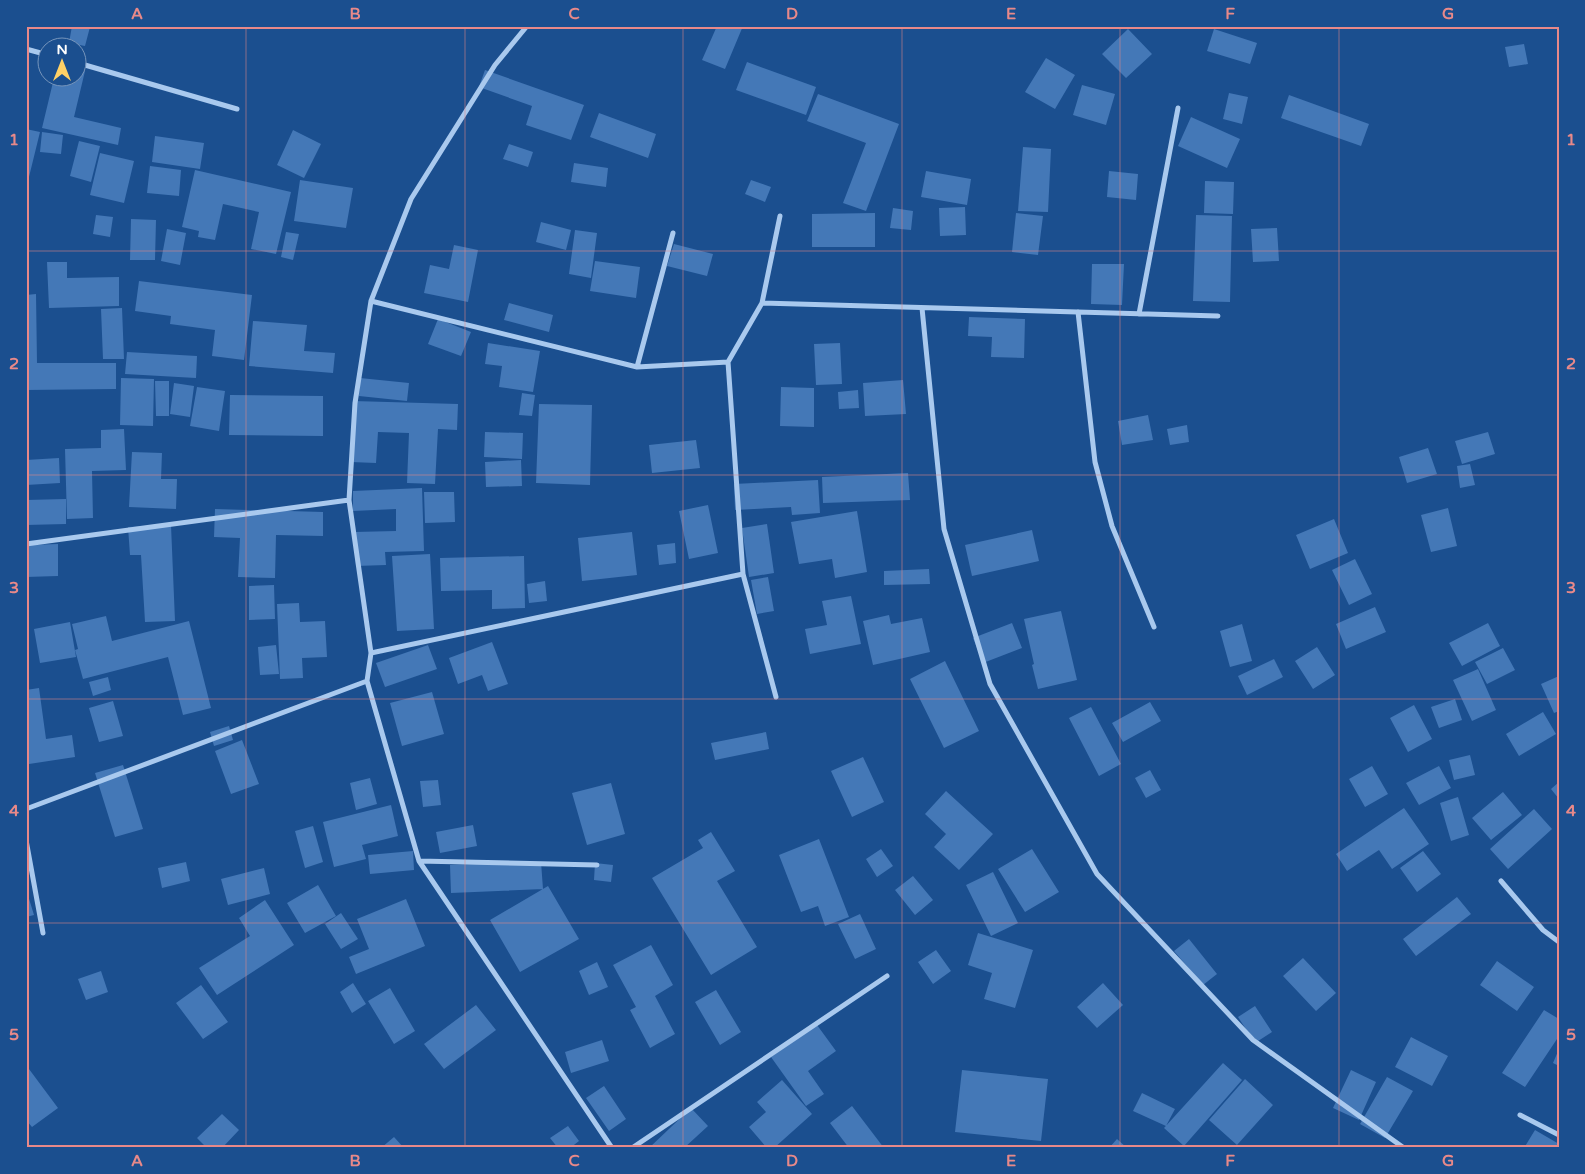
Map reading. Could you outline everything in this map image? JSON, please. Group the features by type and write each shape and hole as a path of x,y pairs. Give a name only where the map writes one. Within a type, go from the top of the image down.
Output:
{"street":[{"path":"527,26 495,66 411,199 370,301 355,404 349,500 370,653 367,682 419,861 612,1148"},
{"path":"88,66 237,109"},
{"path":"1139,314 1178,108"},
{"path":"776,697 743,574 728,362 762,302 780,216"},
{"path":"637,367 673,233"},
{"path":"370,301 637,367 728,362"},
{"path":"762,302 1218,316"},
{"path":"922,308 944,529 990,684 1097,874 1253,1040 1404,1148"},
{"path":"1078,312 1095,462 1112,526 1154,627"},
{"path":"26,544 349,500"},
{"path":"370,653 743,574"},
{"path":"26,809 367,682"},
{"path":"26,840 43,933"},
{"path":"419,861 597,865"},
{"path":"1502,881 1543,930 1559,942"},
{"path":"632,1148 887,976"},
{"path":"1520,1115 1559,1135"}],"building":[{"path":"72,26 90,27 87,38 70,38"},
{"path":"717,26 743,26 725,69 702,60"},
{"path":"1128,29 1152,54 1126,78 1102,54"},
{"path":"1214,29 1257,43 1250,64 1207,51"},
{"path":"1524,44 1528,64 1509,67 1505,47"},
{"path":"1046,58 1075,75 1055,109 1025,92"},
{"path":"747,62 816,87 806,115 736,90"},
{"path":"485,70 584,105 571,140 526,125 532,106 479,87"},
{"path":"1082,85 1115,94 1106,125 1073,115"},
{"path":"52,88 81,88 74,117 121,128 118,145 42,128"},
{"path":"1229,93 1248,97 1242,124 1223,119"},
{"path":"818,94 899,124 866,211 843,203 866,143 807,121"},
{"path":"1289,95 1369,124 1361,146 1281,118"},
{"path":"599,113 656,134 648,158 590,137"},
{"path":"1191,117 1240,139 1227,168 1178,146"},
{"path":"26,129 40,132 28,181 26,180"},
{"path":"293,130 321,144 304,178 277,165"},
{"path":"42,132 63,135 61,154 40,152"},
{"path":"155,136 204,143 200,169 152,162"},
{"path":"79,141 100,146 91,182 70,176"},
{"path":"509,144 533,152 528,167 503,159"},
{"path":"1023,147 1051,149 1048,212 1018,211"},
{"path":"100,153 134,161 124,203 90,195"},
{"path":"574,163 608,168 606,187 571,182"},
{"path":"150,166 181,170 179,196 147,193"},
{"path":"195,170 291,192 276,254 251,249 259,212 223,204 215,240 198,237 199,231 182,227"},
{"path":"926,171 971,179 967,205 921,197"},
{"path":"1109,171 1138,174 1136,200 1107,197"},
{"path":"300,180 353,188 346,228 294,221"},
{"path":"751,180 771,187 765,202 745,194"},
{"path":"1205,181 1234,182 1233,214 1204,213"},
{"path":"965,207 966,235 940,236 939,208"},
{"path":"893,208 913,211 911,230 890,228"},
{"path":"875,213 875,247 812,247 812,214"},
{"path":"1016,213 1043,216 1038,255 1012,252"},
{"path":"96,215 113,217 110,237 93,234"},
{"path":"1196,215 1232,216 1230,302 1193,301"},
{"path":"131,219 156,220 155,260 130,260"},
{"path":"541,222 571,230 566,250 536,242"},
{"path":"1277,228 1279,261 1253,262 1251,229"},
{"path":"167,229 186,233 180,265 161,261"},
{"path":"575,230 597,233 591,278 569,274"},
{"path":"286,232 299,234 293,260 281,257"},
{"path":"674,244 713,254 707,276 667,266"},
{"path":"454,245 478,250 468,302 424,293 430,265 449,269"},
{"path":"595,261 640,267 636,298 590,291"},
{"path":"47,262 67,262 67,278 119,277 119,306 49,308"},
{"path":"1092,264 1124,264 1122,305 1091,304"},
{"path":"139,281 252,295 244,360 212,356 215,330 170,324 171,316 135,311"},
{"path":"36,294 37,363 116,363 116,389 26,390 26,295"},
{"path":"509,303 553,315 549,332 504,320"},
{"path":"122,308 124,359 103,359 101,309"},
{"path":"969,317 1025,319 1024,358 991,357 992,337 968,336"},
{"path":"438,319 471,332 461,356 428,344"},
{"path":"253,321 307,325 304,351 335,353 333,373 249,366"},
{"path":"488,343 540,351 533,392 499,387 502,366 485,364"},
{"path":"840,343 842,384 816,385 814,344"},
{"path":"127,352 197,356 196,378 125,374"},
{"path":"121,378 154,379 153,426 120,425"},
{"path":"360,378 409,383 407,401 359,396"},
{"path":"903,380 906,414 865,416 863,383"},
{"path":"155,381 169,381 169,416 156,416"},
{"path":"174,383 194,386 190,417 170,414"},
{"path":"197,387 225,391 219,431 190,426"},
{"path":"781,387 814,388 814,427 780,426"},
{"path":"858,390 859,408 839,409 838,392"},
{"path":"522,393 535,395 532,416 519,415"},
{"path":"230,395 323,396 323,436 229,435"},
{"path":"353,401 458,404 457,430 438,429 435,484 407,483 409,433 378,432 376,463 351,462"},
{"path":"539,404 592,405 590,485 536,483"},
{"path":"1148,415 1153,440 1122,445 1118,421"},
{"path":"1187,425 1189,442 1170,445 1167,429"},
{"path":"124,429 126,470 92,471 93,518 67,519 65,449 101,448 101,430"},
{"path":"485,432 523,433 522,459 484,457"},
{"path":"1488,432 1495,454 1462,464 1455,441"},
{"path":"696,440 700,468 652,473 649,445"},
{"path":"1428,448 1437,474 1407,483 1399,457"},
{"path":"132,452 162,453 161,479 177,479 176,509 129,507"},
{"path":"59,458 60,483 26,485 26,460"},
{"path":"521,460 522,486 486,487 485,462"},
{"path":"1470,464 1475,485 1460,488 1457,466"},
{"path":"908,473 910,500 823,503 822,477"},
{"path":"818,480 820,513 792,515 791,507 735,510 734,484"},
{"path":"422,488 424,551 385,552 386,565 356,566 354,532 396,531 396,509 353,511 353,491"},
{"path":"424,492 454,492 455,522 425,523"},
{"path":"66,499 66,524 26,525 26,500"},
{"path":"708,505 718,553 689,559 679,511"},
{"path":"1448,508 1457,546 1431,552 1421,515"},
{"path":"215,509 323,512 323,536 276,535 275,578 238,577 240,538 214,537"},
{"path":"857,511 867,572 835,578 832,559 799,564 791,522"},
{"path":"1334,519 1348,553 1310,569 1296,535"},
{"path":"767,524 774,573 749,577 742,528"},
{"path":"171,525 175,621 145,622 141,555 130,555 128,527"},
{"path":"1032,530 1039,561 972,576 965,545"},
{"path":"632,532 637,575 582,581 578,538"},
{"path":"675,543 676,563 659,565 657,545"},
{"path":"58,544 58,576 26,577 26,545"},
{"path":"430,554 434,629 397,631 392,556"},
{"path":"524,556 525,608 492,609 492,590 441,591 440,558"},
{"path":"1355,559 1372,594 1349,605 1332,570"},
{"path":"929,569 930,584 884,585 884,571"},
{"path":"768,577 774,611 757,614 751,580"},
{"path":"545,581 547,601 529,603 527,584"},
{"path":"274,585 275,619 249,620 249,586"},
{"path":"851,596 861,644 810,654 805,629 827,625 822,601"},
{"path":"299,603 300,622 325,621 327,657 302,658 303,678 280,679 277,604"},
{"path":"1375,607 1386,632 1346,649 1336,624"},
{"path":"1061,611 1077,680 1038,689 1024,619"},
{"path":"889,615 891,624 922,618 930,652 873,665 863,621"},
{"path":"106,616 112,641 189,621 211,708 183,715 168,657 83,679 75,650 78,649 72,624"},
{"path":"70,622 76,657 40,663 34,629"},
{"path":"1012,623 1022,648 983,663 973,638"},
{"path":"1488,623 1500,646 1462,666 1449,643"},
{"path":"1242,624 1252,661 1230,667 1220,631"},
{"path":"492,642 508,684 488,691 482,675 458,684 449,658"},
{"path":"276,645 279,674 260,675 258,647"},
{"path":"428,645 437,669 385,687 376,663"},
{"path":"1317,647 1335,675 1313,689 1295,661"},
{"path":"1503,648 1515,670 1487,684 1475,662"},
{"path":"1274,659 1283,677 1247,695 1238,676"},
{"path":"945,661 979,731 944,748 910,679"},
{"path":"1478,669 1496,710 1472,721 1453,680"},
{"path":"1559,676 1559,711 1554,713 1541,684"},
{"path":"108,677 111,690 93,696 89,682"},
{"path":"39,688 46,739 72,735 75,757 29,764 26,745 26,690"},
{"path":"432,692 444,734 402,746 390,703"},
{"path":"1455,699 1462,720 1439,728 1431,707"},
{"path":"113,701 123,736 99,742 89,708"},
{"path":"1150,702 1161,721 1123,742 1112,723"},
{"path":"1414,705 1432,739 1408,752 1390,718"},
{"path":"1091,707 1121,764 1099,776 1069,718"},
{"path":"1543,712 1556,734 1519,756 1506,734"},
{"path":"229,726 233,740 214,746 210,732"},
{"path":"766,732 769,749 715,760 711,743"},
{"path":"242,740 259,784 231,794 215,751"},
{"path":"1470,755 1475,775 1454,780 1449,760"},
{"path":"863,757 884,802 852,817 831,771"},
{"path":"123,765 143,829 115,837 95,773"},
{"path":"1372,766 1388,794 1365,807 1349,779"},
{"path":"1439,766 1451,788 1419,805 1406,783"},
{"path":"1150,770 1161,790 1146,798 1135,778"},
{"path":"370,778 377,804 356,810 350,783"},
{"path":"438,780 441,805 423,807 420,781"},
{"path":"1559,782 1559,799 1551,789"},
{"path":"611,783 625,834 587,845 572,793"},
{"path":"946,791 993,834 959,870 934,847 946,834 925,814"},
{"path":"1503,792 1522,815 1491,840 1472,818"},
{"path":"1458,797 1469,835 1451,841 1440,803"},
{"path":"391,805 398,836 362,845 366,859 334,867 323,822"},
{"path":"1404,808 1429,844 1392,869 1379,850 1347,871 1336,854"},
{"path":"1534,809 1552,829 1508,869 1490,849"},
{"path":"473,825 477,846 440,853 436,832"},
{"path":"313,826 323,862 305,868 295,831"},
{"path":"711,832 735,871 717,881 757,947 711,975 652,878 703,848 698,840"},
{"path":"819,839 849,917 825,926 818,906 801,912 779,855"},
{"path":"881,849 893,866 877,877 866,859"},
{"path":"1032,849 1059,892 1025,912 998,869"},
{"path":"413,851 414,870 370,874 368,855"},
{"path":"1423,851 1441,874 1417,892 1400,868"},
{"path":"186,862 190,881 162,888 158,868"},
{"path":"541,862 543,889 451,893 450,865"},
{"path":"595,863 613,865 611,882 594,880"},
{"path":"264,868 270,894 228,905 221,879"},
{"path":"993,872 1018,923 991,936 966,885"},
{"path":"913,876 933,900 915,915 895,890"},
{"path":"318,885 336,916 305,933 287,903"},
{"path":"548,886 579,939 520,972 490,920"},
{"path":"26,889 34,915 26,917"},
{"path":"1457,897 1471,914 1416,956 1403,939"},
{"path":"406,899 425,946 356,974 349,957 369,949 357,919"},
{"path":"265,900 294,945 217,995 199,968 250,936 239,918"},
{"path":"341,913 358,939 341,949 325,924"},
{"path":"860,914 876,949 855,959 838,924"},
{"path":"978,933 1033,950 1015,1008 984,999 992,973 968,965"},
{"path":"1189,939 1217,974 1203,985 1174,951"},
{"path":"651,945 673,985 655,996 675,1034 650,1048 630,1010 636,1007 613,965"},
{"path":"936,950 951,971 933,984 918,962"},
{"path":"1303,958 1336,993 1316,1011 1283,976"},
{"path":"1497,961 1534,987 1517,1011 1480,985"},
{"path":"597,962 608,987 589,995 579,971"},
{"path":"101,971 108,992 86,1000 78,979"},
{"path":"353,983 366,1004 352,1013 340,992"},
{"path":"1103,983 1123,1005 1097,1028 1077,1007"},
{"path":"201,985 228,1022 203,1039 176,1003"},
{"path":"390,988 415,1031 394,1044 368,1001"},
{"path":"716,990 741,1032 720,1045 695,1002"},
{"path":"476,1005 496,1030 444,1069 424,1044"},
{"path":"1255,1006 1272,1032 1255,1043 1238,1017"},
{"path":"1544,1010 1559,1019 1559,1036 1525,1087 1502,1073"},
{"path":"817,1025 836,1051 808,1071 824,1094 806,1106 771,1057"},
{"path":"1411,1037 1448,1056 1432,1086 1395,1067"},
{"path":"602,1040 609,1061 571,1073 565,1052"},
{"path":"1559,1049 1559,1066 1553,1063"},
{"path":"1223,1063 1242,1080 1184,1146 1164,1128"},
{"path":"26,1065 58,1108 32,1127 26,1120"},
{"path":"962,1070 1048,1079 1041,1141 955,1132"},
{"path":"1351,1070 1376,1082 1359,1120 1333,1108"},
{"path":"1387,1077 1413,1091 1385,1138 1360,1124"},
{"path":"1245,1079 1273,1105 1237,1145 1209,1120"},
{"path":"782,1080 812,1114 774,1148 767,1148 749,1127 766,1112 757,1102"},
{"path":"604,1086 626,1119 609,1131 586,1098"},
{"path":"1142,1093 1175,1109 1166,1126 1133,1111"},
{"path":"852,1106 884,1148 849,1148 830,1123"},
{"path":"691,1108 708,1126 684,1148 649,1148"},
{"path":"222,1114 239,1130 222,1148 207,1148 197,1138"},
{"path":"568,1126 579,1141 570,1148 558,1148 550,1138"},
{"path":"1535,1130 1559,1144 1557,1148 1524,1148"},
{"path":"394,1137 404,1148 381,1148"},
{"path":"1117,1139 1127,1148 1109,1148"}]}
